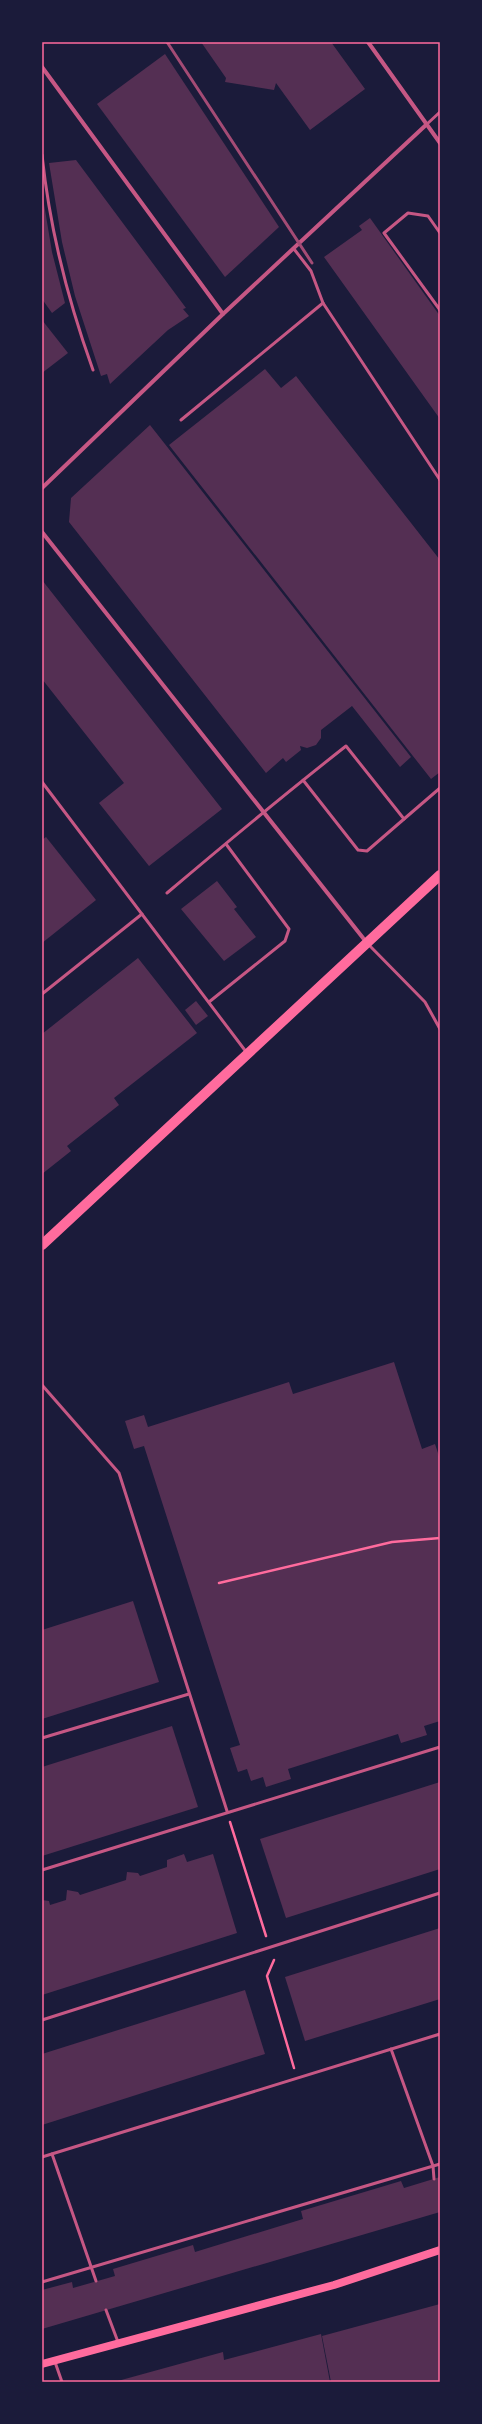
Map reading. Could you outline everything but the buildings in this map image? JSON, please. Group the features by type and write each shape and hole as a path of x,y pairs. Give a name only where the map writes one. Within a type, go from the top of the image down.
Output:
{"main road":[{"path":"42,1245 440,875"},
{"path":"42,2364 334,2284 440,2250"}],"street":[{"path":"368,42 440,143"},
{"path":"42,67 223,314"},
{"path":"42,488 223,314 427,124"},
{"path":"42,532 367,943"}],"lane":[{"path":"427,124 440,112"},
{"path":"42,156 56,251 69,304 93,370"},
{"path":"440,233 428,216 408,213 384,232 440,310"},
{"path":"294,249 311,271 323,303 440,480"},
{"path":"181,420 323,303"},
{"path":"167,893 263,811 346,746 404,819"},
{"path":"303,780 358,850 367,851 440,788"},
{"path":"42,782 248,1054"},
{"path":"209,1002 285,941 289,929 226,844"},
{"path":"42,994 142,914"},
{"path":"367,943 425,1002 440,1029"},
{"path":"42,1385 119,1472 227,1811"},
{"path":"42,1738 189,1694"},
{"path":"42,1870 227,1811 440,1747"},
{"path":"42,2020 440,1893"},
{"path":"42,2158 440,2034"},
{"path":"391,2049 433,2166 434,2179"},
{"path":"52,2154 96,2281"},
{"path":"42,2282 92,2269 440,2164"},
{"path":"106,2310 118,2343"},
{"path":"55,2360 62,2382"}],"path":[{"path":"219,1583 392,1542 440,1538"},
{"path":"227,1811 266,1936"},
{"path":"274,1960 267,1976 297,2079"}],"railway":[{"path":"167,42 312,263"}]}
